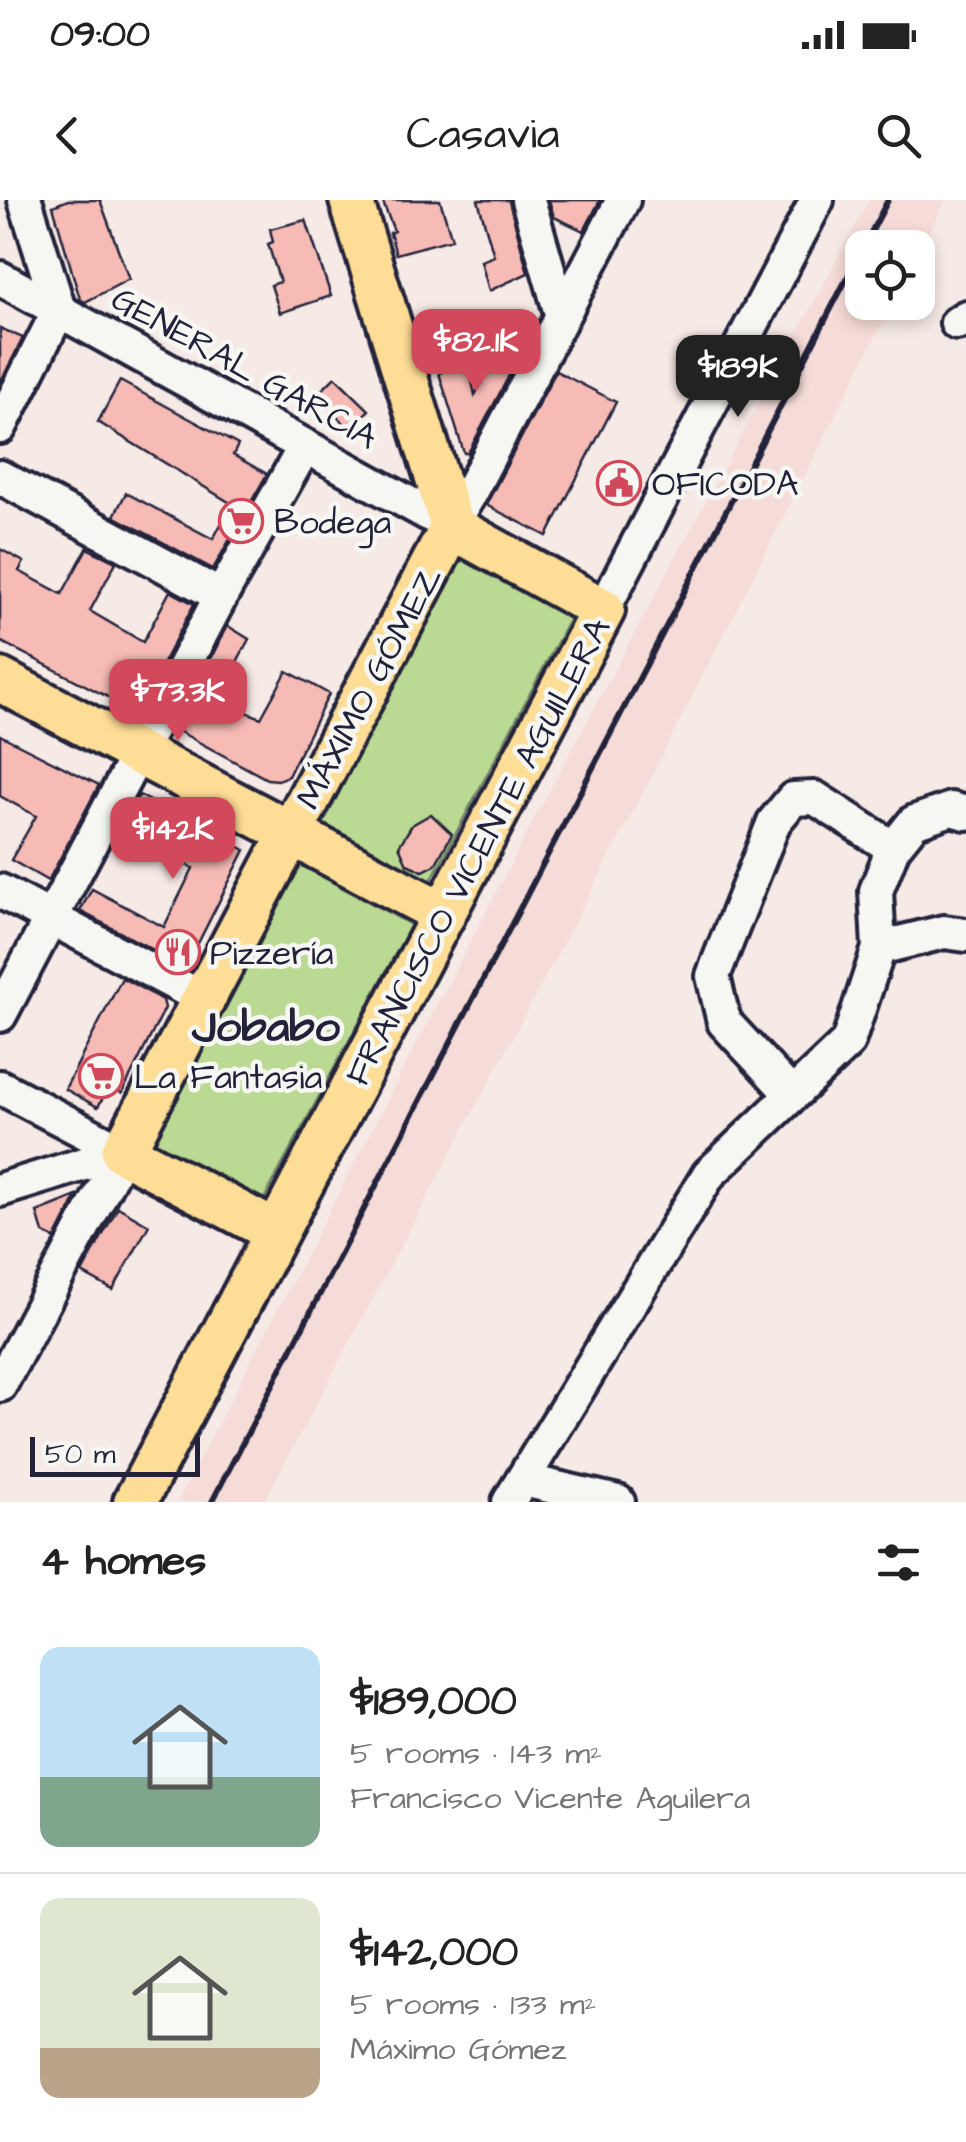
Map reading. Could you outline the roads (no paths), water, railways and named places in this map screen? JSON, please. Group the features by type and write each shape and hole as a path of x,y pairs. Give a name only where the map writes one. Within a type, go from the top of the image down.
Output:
{"main road":[{"path":"351,200 452,527 604,610"},
{"name":"MÁXIMO GÓMEZ","path":"123,1152 452,527"},
{"name":"FRANCISCO VICENTE AGUILERA","path":"134,1502 604,610"},
{"path":"0,680 444,914"},
{"path":"123,1152 276,1232"}],"street":[{"path":"0,427 59,310 25,200"},
{"path":"528,200 562,317"},
{"name":"MÁXIMO GÓMEZ","path":"452,527 623,200"},
{"name":"FRANCISCO VICENTE AGUILERA","path":"604,610 817,200"},
{"name":"GENERAL GARCIA","path":"0,278 452,527"},
{"path":"0,1015 221,596 305,446"},
{"path":"0,478 221,596"},
{"path":"792,1095 724,1022 713,976 774,822 793,799 815,798 893,848"},
{"path":"618,1502 516,1491 709,1174 848,1042 880,948 876,891 893,848 914,822 951,809 966,812"},
{"path":"0,890 204,999"},
{"path":"880,948 944,932 966,935"},
{"path":"0,1087 123,1152"},
{"path":"0,1190 123,1152"},
{"name":"MÁXIMO GÓMEZ","path":"0,1384 123,1152"}],"railway":[{"path":"872,230 888,200"},
{"path":"212,1502 845,282"}],"place":[{"name":"OFICODA","path":"619,483"},
{"name":"Bodega","path":"241,521"},
{"name":"Pizzería","path":"178,952"},
{"name":"La Fantasia","path":"101,1076"}],"district":[{"name":"Jobabo","path":"266,1025"}]}
